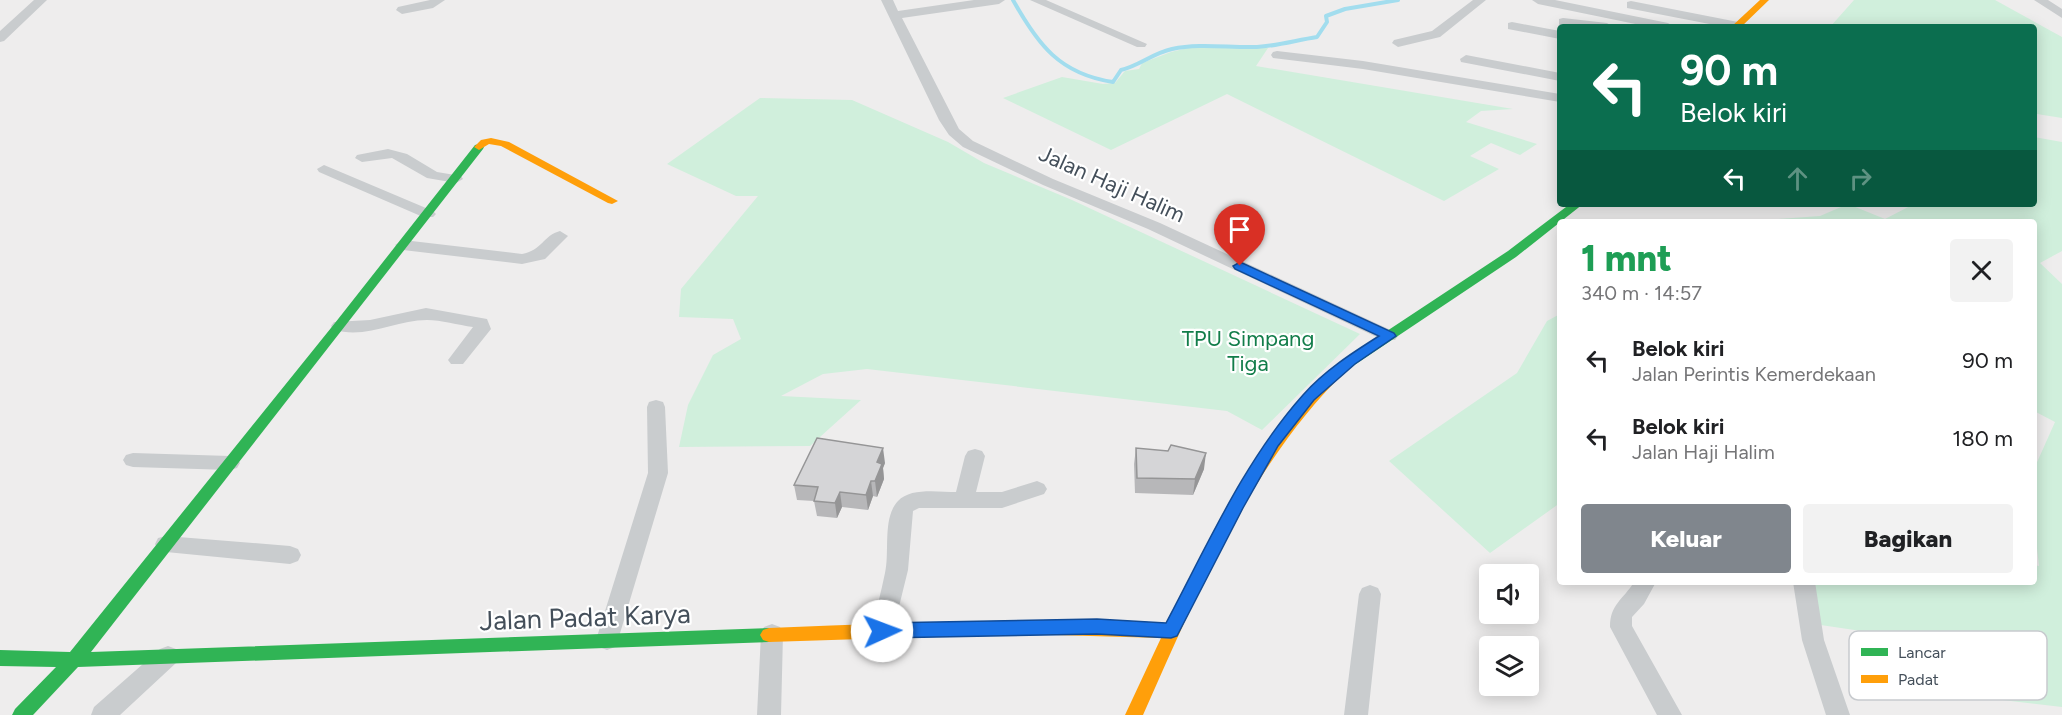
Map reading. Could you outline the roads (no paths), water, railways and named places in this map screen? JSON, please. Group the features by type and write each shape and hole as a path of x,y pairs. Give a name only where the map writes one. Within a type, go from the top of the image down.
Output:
{"main road":[{"path":"1739,24 1765,0"},
{"path":"21,715 74,660 482,144 497,141 612,201"},
{"path":"1560,219 1574,207"},
{"path":"1134,715 1171,631 1236,506 1273,442 1309,397 1350,360 1557,222"},
{"name":"Jalan Padat Karya","path":"0,658 74,660 772,634 1097,626 1171,631"}],"street":[{"path":"0,38 41,0"},
{"path":"402,10 429,5 439,0"},
{"name":"Jalan Haji Halim","path":"887,0 946,120 954,132 968,144 1048,182 1154,226 1389,336"},
{"path":"894,15 999,0"},
{"path":"1036,0 1141,44"},
{"path":"1398,42 1436,34 1480,0"},
{"path":"1538,0 1654,24"},
{"path":"2040,0 2062,14"},
{"path":"1631,5 1727,24"},
{"path":"1512,26 1557,28"},
{"path":"1277,55 1363,65 1557,97"},
{"path":"1466,59 1557,76"},
{"path":"362,158 396,153 431,174 456,178"},
{"path":"324,169 428,214"},
{"path":"403,245 522,259 539,256 560,236"},
{"path":"340,326 370,326 426,315 481,323 482,329 457,360"},
{"path":"607,640 658,473 656,407"},
{"path":"964,501 975,456"},
{"path":"133,460 230,463"},
{"path":"882,631 897,570 903,509 917,500 1002,500 1036,489"},
{"path":"166,544 290,555"},
{"path":"1643,585 1636,598 1621,614 1621,627 1670,715"},
{"path":"1804,585 1813,640 1838,715"},
{"path":"1356,715 1370,594"},
{"path":"769,715 772,634"},
{"path":"103,715 168,656"}],"waterway":[{"path":"1013,0 1032,31 1052,55 1079,72 1113,82 1121,70 1165,51 1193,46 1264,46 1317,37 1327,22 1326,16 1345,9 1398,0"}],"park label":[{"name":"TPU Simpang Tiga","path":"1248,350"}]}
